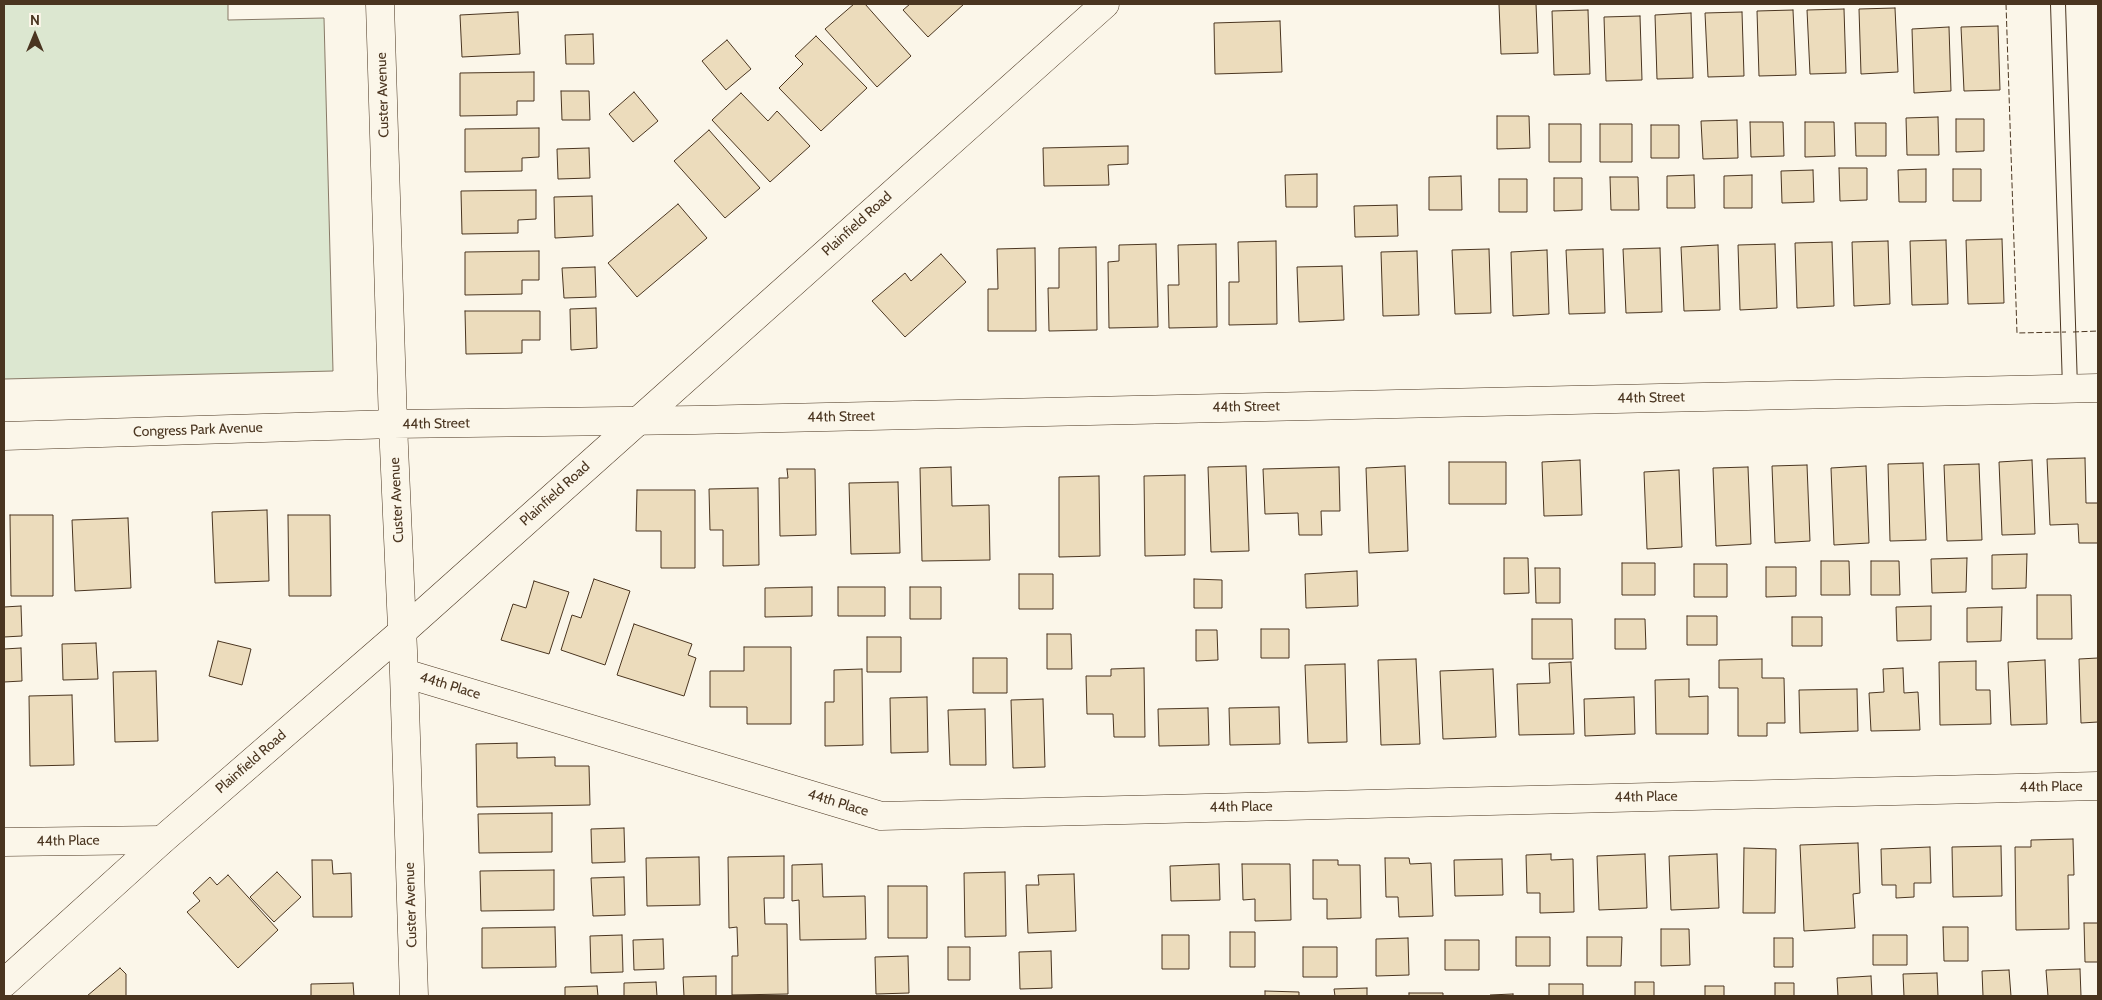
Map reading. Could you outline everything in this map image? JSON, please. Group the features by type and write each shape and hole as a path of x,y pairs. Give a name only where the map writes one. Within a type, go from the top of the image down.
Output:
{"street":[{"name":"Custer Avenue","path":"380,4 414,996"},
{"name":"Plainfield Road","path":"4,983 162,840 402,631 1105,4"},
{"name":"44th Street","path":"393,424 636,421 2098,388"},
{"name":"Congress Park Avenue","path":"4,436 393,424"},
{"name":"44th Place","path":"404,673 880,816 2098,786"},
{"name":"44th Place","path":"4,842 162,840"}],"lane":[{"path":"2058,4 2070,388"}],"green space":[{"path":"4,4 228,4 228,20 324,18 333,371 4,379"}],"building":[{"path":"854,4 865,4 911,56 877,87 825,29"},
{"path":"910,4 964,4 928,37 903,10"},
{"path":"1499,4 1536,4 1538,53 1501,54"},
{"path":"1895,8 1898,72 1861,74 1859,9"},
{"path":"1844,9 1846,73 1810,74 1807,10"},
{"path":"1588,10 1590,74 1554,75 1552,11"},
{"path":"1793,10 1796,75 1759,76 1757,11"},
{"path":"518,12 520,54 462,57 460,15"},
{"path":"1742,12 1744,76 1708,77 1705,13"},
{"path":"1691,13 1693,78 1657,79 1655,15"},
{"path":"1640,16 1642,80 1606,81 1604,17"},
{"path":"1280,21 1282,72 1215,74 1214,23"},
{"path":"1998,26 2000,90 1964,91 1961,27"},
{"path":"1949,27 1951,91 1914,93 1912,29"},
{"path":"593,34 594,64 566,64 565,35"},
{"path":"816,36 867,88 821,131 779,88 803,64 795,56"},
{"path":"727,40 751,69 726,90 702,61"},
{"path":"534,72 534,101 517,101 517,115 460,116 460,73"},
{"path":"561,91 589,91 590,120 562,120"},
{"path":"634,92 658,121 633,142 609,114"},
{"path":"741,93 768,121 777,111 810,146 770,182 712,120"},
{"path":"1497,116 1529,116 1530,148 1497,149"},
{"path":"1938,117 1939,155 1907,155 1906,118"},
{"path":"1956,119 1984,119 1984,151 1956,152"},
{"path":"1737,120 1738,158 1703,159 1701,121"},
{"path":"1750,122 1783,122 1784,156 1751,157"},
{"path":"1805,122 1834,122 1835,156 1805,157"},
{"path":"1855,123 1886,123 1886,156 1856,156"},
{"path":"1549,124 1581,124 1581,162 1549,162"},
{"path":"1600,124 1632,124 1632,162 1600,162"},
{"path":"1651,125 1679,125 1679,158 1651,158"},
{"path":"539,128 539,157 522,158 522,171 465,172 465,129"},
{"path":"709,130 760,188 725,218 674,161"},
{"path":"1128,146 1128,164 1108,165 1109,185 1044,186 1043,148"},
{"path":"589,148 590,178 558,179 557,149"},
{"path":"1839,168 1867,168 1867,200 1840,201"},
{"path":"1926,169 1926,202 1899,202 1898,170"},
{"path":"1953,169 1981,169 1981,201 1953,201"},
{"path":"1813,170 1814,202 1782,203 1781,171"},
{"path":"1317,174 1317,207 1286,207 1285,175"},
{"path":"1694,175 1695,208 1667,208 1667,176"},
{"path":"1752,175 1752,208 1724,208 1724,176"},
{"path":"1461,176 1462,210 1429,210 1429,177"},
{"path":"1610,177 1638,177 1639,210 1611,210"},
{"path":"1554,178 1582,178 1582,210 1554,211"},
{"path":"1499,179 1527,179 1527,212 1499,212"},
{"path":"536,190 536,219 518,220 518,233 462,234 461,191"},
{"path":"592,196 593,236 555,238 554,197"},
{"path":"678,204 707,238 637,297 608,263"},
{"path":"1397,205 1398,236 1355,237 1354,206"},
{"path":"2002,239 2004,303 1968,304 1966,240"},
{"path":"1946,240 1948,304 1912,305 1910,241"},
{"path":"1276,241 1277,324 1229,325 1229,282 1239,282 1238,242"},
{"path":"1888,241 1890,304 1854,306 1852,242"},
{"path":"1832,242 1834,306 1797,308 1795,243"},
{"path":"1156,244 1158,327 1109,328 1108,262 1119,261 1119,245"},
{"path":"1216,244 1217,327 1169,328 1168,285 1179,285 1178,245"},
{"path":"1775,244 1777,308 1740,310 1738,245"},
{"path":"1718,245 1720,310 1684,311 1681,247"},
{"path":"1096,247 1097,330 1049,331 1048,288 1059,288 1059,248"},
{"path":"1035,248 1036,331 988,331 988,289 998,289 997,249"},
{"path":"1660,248 1662,312 1626,313 1623,249"},
{"path":"1489,249 1491,313 1455,314 1452,250"},
{"path":"1603,249 1605,313 1569,314 1566,250"},
{"path":"1547,250 1549,314 1513,316 1511,252"},
{"path":"539,251 539,280 522,280 522,294 465,295 465,252"},
{"path":"1417,251 1419,315 1383,316 1381,252"},
{"path":"941,254 966,282 905,337 872,301 905,273 911,281"},
{"path":"1342,266 1344,320 1299,322 1297,267"},
{"path":"595,267 596,297 564,298 562,268"},
{"path":"596,308 597,348 571,350 570,309"},
{"path":"465,311 540,311 540,340 522,340 522,353 466,354"},
{"path":"2085,458 2086,503 2098,503 2098,543 2079,543 2078,524 2050,525 2047,459"},
{"path":"1580,460 1582,515 1544,516 1542,462"},
{"path":"2032,460 2035,534 2002,535 1999,462"},
{"path":"1449,462 1506,462 1506,504 1449,504"},
{"path":"1923,463 1926,540 1890,541 1888,464"},
{"path":"1979,464 1982,540 1947,541 1944,465"},
{"path":"1807,465 1810,541 1775,543 1772,466"},
{"path":"1246,466 1249,551 1211,552 1208,467"},
{"path":"1405,466 1408,551 1369,553 1366,468"},
{"path":"1866,466 1869,543 1834,545 1831,468"},
{"path":"951,467 952,506 989,505 990,560 922,561 920,468"},
{"path":"1339,467 1340,511 1321,511 1322,535 1299,535 1298,513 1265,514 1263,469"},
{"path":"1748,467 1751,544 1716,546 1713,468"},
{"path":"787,469 815,469 816,535 780,536 779,478 788,478"},
{"path":"1679,470 1682,547 1647,549 1644,472"},
{"path":"1185,475 1185,555 1145,556 1144,476"},
{"path":"1099,476 1100,556 1059,557 1059,477"},
{"path":"898,482 900,553 851,554 849,483"},
{"path":"758,488 759,565 723,566 723,530 710,530 709,489"},
{"path":"637,490 695,490 695,568 661,568 661,531 636,531"},
{"path":"267,510 269,581 215,583 212,512"},
{"path":"10,515 53,515 53,596 11,596"},
{"path":"288,515 330,515 331,596 289,596"},
{"path":"128,518 131,588 75,591 72,520"},
{"path":"2027,554 2026,588 1992,589 1992,555"},
{"path":"1504,558 1528,558 1529,593 1504,594"},
{"path":"1967,558 1966,592 1932,593 1931,559"},
{"path":"1821,561 1849,561 1850,595 1821,595"},
{"path":"1871,561 1899,561 1900,595 1871,595"},
{"path":"1622,563 1655,563 1655,595 1622,595"},
{"path":"1694,564 1727,564 1727,597 1694,597"},
{"path":"1766,567 1796,567 1796,596 1766,597"},
{"path":"1535,568 1560,568 1560,603 1536,603"},
{"path":"1357,571 1358,606 1306,608 1305,574"},
{"path":"1019,574 1053,574 1053,609 1019,609"},
{"path":"594,579 630,591 605,665 561,650 572,615 581,618"},
{"path":"1194,579 1222,580 1222,608 1194,608"},
{"path":"534,581 569,592 549,654 501,640 513,604 526,608"},
{"path":"812,587 812,616 765,617 765,588"},
{"path":"838,587 885,587 885,616 838,616"},
{"path":"910,587 941,587 941,619 910,619"},
{"path":"2037,595 2071,595 2072,639 2037,639"},
{"path":"21,606 22,636 4,637 4,607"},
{"path":"1931,606 1931,640 1897,641 1896,607"},
{"path":"2002,607 2001,641 1967,642 1967,608"},
{"path":"1687,616 1717,616 1717,645 1687,645"},
{"path":"1792,617 1822,617 1822,646 1792,646"},
{"path":"1532,619 1572,619 1573,659 1532,659"},
{"path":"1615,619 1645,619 1646,649 1615,649"},
{"path":"634,624 692,644 688,655 696,658 684,696 617,675"},
{"path":"1261,629 1289,629 1289,658 1261,658"},
{"path":"1196,630 1217,630 1218,660 1196,661"},
{"path":"1047,634 1071,634 1072,669 1047,669"},
{"path":"867,637 901,637 901,672 867,672"},
{"path":"218,641 251,649 242,685 209,676"},
{"path":"96,643 98,679 63,680 62,644"},
{"path":"744,647 791,647 791,724 747,724 747,707 710,707 710,671 744,671"},
{"path":"21,648 22,681 4,682 4,649"},
{"path":"973,658 1007,658 1007,693 973,693"},
{"path":"2098,658 2098,722 2081,723 2079,659"},
{"path":"1416,659 1420,744 1381,745 1378,660"},
{"path":"1762,659 1762,678 1784,678 1785,723 1767,723 1767,736 1738,736 1738,688 1719,688 1719,660"},
{"path":"2045,660 2047,724 2011,725 2008,662"},
{"path":"1976,661 1976,690 1990,690 1991,724 1940,725 1939,662"},
{"path":"1571,662 1574,734 1519,735 1517,684 1550,683 1549,663"},
{"path":"1345,664 1347,742 1308,743 1305,665"},
{"path":"1144,668 1145,737 1114,737 1113,714 1087,714 1086,676 1111,676 1111,669"},
{"path":"1903,668 1904,693 1918,692 1920,730 1871,731 1869,693 1884,692 1883,669"},
{"path":"862,669 863,745 825,746 825,702 834,702 834,670"},
{"path":"1493,669 1496,737 1443,739 1440,671"},
{"path":"156,671 158,741 115,742 113,672"},
{"path":"1689,679 1689,697 1708,696 1708,734 1656,734 1655,680"},
{"path":"1857,689 1858,731 1800,733 1799,690"},
{"path":"72,695 74,765 30,766 29,696"},
{"path":"927,697 928,752 891,753 890,698"},
{"path":"1634,697 1635,734 1585,736 1584,699"},
{"path":"1043,699 1045,767 1013,768 1011,700"},
{"path":"1279,707 1280,744 1230,745 1229,708"},
{"path":"1208,708 1209,745 1159,746 1158,709"},
{"path":"985,709 986,765 950,765 948,710"},
{"path":"517,743 517,758 555,757 555,766 589,766 590,805 477,807 476,744"},
{"path":"552,813 552,852 479,853 478,814"},
{"path":"624,828 625,862 592,863 591,829"},
{"path":"2073,839 2074,875 2068,875 2069,929 2016,930 2015,847 2031,847 2031,840"},
{"path":"1858,843 1860,893 1853,894 1855,928 1804,931 1800,845"},
{"path":"2001,846 2002,896 1953,897 1952,847"},
{"path":"1930,847 1931,883 1914,883 1914,897 1896,898 1896,885 1882,885 1881,849"},
{"path":"1744,848 1776,849 1775,913 1743,913"},
{"path":"1551,854 1551,860 1573,859 1574,912 1540,913 1540,893 1527,893 1526,855"},
{"path":"1645,854 1647,908 1599,910 1597,856"},
{"path":"1717,854 1719,908 1671,910 1669,856"},
{"path":"784,856 784,898 764,898 765,924 787,924 788,994 732,995 732,956 738,956 737,927 729,928 728,857"},
{"path":"699,857 700,905 647,906 646,858"},
{"path":"1385,858 1409,858 1410,864 1431,863 1433,916 1399,917 1398,897 1386,897"},
{"path":"1502,859 1503,895 1455,896 1454,860"},
{"path":"312,860 332,860 333,874 351,873 352,917 313,917"},
{"path":"1313,860 1338,860 1338,865 1360,865 1361,918 1327,919 1327,899 1313,899"},
{"path":"822,864 823,897 865,896 866,939 800,940 799,900 792,901 792,865"},
{"path":"1219,864 1220,900 1171,901 1170,866"},
{"path":"1242,864 1290,864 1291,920 1255,921 1255,899 1243,900"},
{"path":"554,870 554,910 481,911 480,871"},
{"path":"277,872 301,897 274,922 250,897"},
{"path":"1005,872 1006,936 965,937 964,873"},
{"path":"1074,874 1076,931 1028,933 1026,885 1039,885 1038,875"},
{"path":"228,875 278,930 238,968 187,912 200,901 193,893 210,877 217,885"},
{"path":"624,877 625,915 593,916 591,878"},
{"path":"888,886 927,886 927,938 888,938"},
{"path":"2084,923 2098,923 2098,962 2085,962"},
{"path":"555,927 556,967 482,968 482,928"},
{"path":"1943,927 1968,927 1968,961 1944,961"},
{"path":"1661,929 1689,929 1690,965 1661,966"},
{"path":"1230,932 1255,932 1255,967 1230,967"},
{"path":"622,935 623,972 591,973 590,936"},
{"path":"1162,935 1189,935 1189,969 1162,969"},
{"path":"1873,935 1907,935 1907,965 1873,965"},
{"path":"1516,937 1550,937 1550,966 1516,966"},
{"path":"1587,937 1622,937 1621,966 1587,966"},
{"path":"1408,938 1409,975 1376,976 1376,939"},
{"path":"1774,938 1793,938 1793,967 1774,967"},
{"path":"663,939 664,969 634,970 633,940"},
{"path":"1445,940 1479,940 1479,970 1445,970"},
{"path":"948,947 970,947 970,980 948,980"},
{"path":"1303,947 1337,947 1337,977 1303,977"},
{"path":"1051,951 1052,988 1020,989 1019,952"},
{"path":"908,956 909,993 876,994 875,957"},
{"path":"120,968 126,974 126,996 87,996"},
{"path":"2080,969 2081,996 2048,996 2046,970"},
{"path":"2009,970 2011,996 1983,996 1982,971"},
{"path":"1937,973 1938,996 1904,996 1903,974"},
{"path":"716,976 716,996 684,996 683,977"},
{"path":"1871,976 1872,996 1838,996 1837,978"},
{"path":"656,982 657,996 624,996 624,983"},
{"path":"1635,982 1654,982 1654,996 1635,996"},
{"path":"353,983 354,996 311,996 311,984"},
{"path":"1775,983 1794,983 1794,996 1775,996"},
{"path":"1549,984 1583,984 1583,996 1549,996"},
{"path":"597,986 598,996 565,996 565,987"},
{"path":"1705,986 1724,986 1724,996 1705,996"},
{"path":"1367,988 1367,996 1335,996 1334,989"},
{"path":"1265,991 1299,992 1299,996 1265,996"},
{"path":"1409,993 1443,993 1443,996 1409,996"},
{"path":"1513,994 1513,996 1490,996 1490,995"}],"fence":[{"path":"2006,4 2017,333 2066,332"},
{"path":"2073,332 2098,331"}]}
